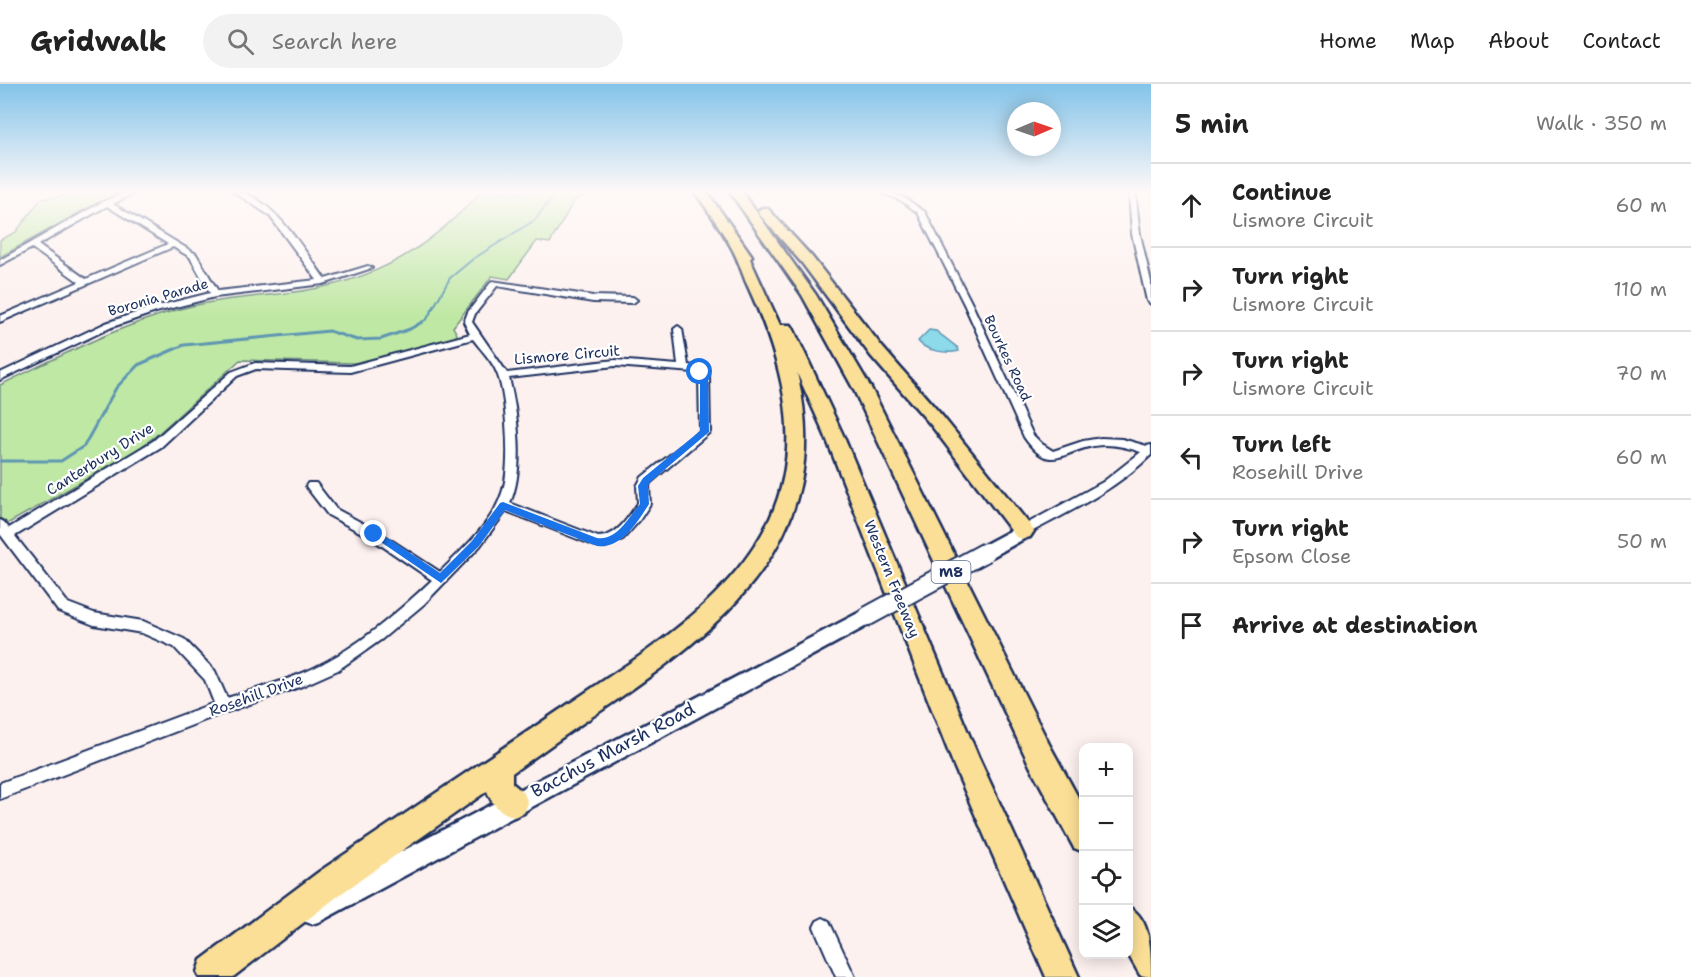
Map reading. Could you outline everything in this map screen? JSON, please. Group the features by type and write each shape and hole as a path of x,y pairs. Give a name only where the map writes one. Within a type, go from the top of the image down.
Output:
{"highway":[{"name":"Western Freeway","path":"730,234 783,324 814,388 968,766 1063,977"},
{"name":"M8","path":"766,234 809,295 862,388 1040,756 1079,830"},
{"path":"783,234 807,260 877,352 937,421 1023,531"},
{"path":"210,975 330,884 621,682 695,627 736,586 771,539 790,498 796,455 795,398 774,328 738,245"},
{"path":"500,766 497,776 498,786 505,798 514,803"},
{"path":"1133,931 1151,964"}],"main road":[{"name":"Bacchus Marsh Road","path":"210,975 308,914 1023,531"}],"street":[{"path":"0,263 54,234"},
{"path":"158,234 193,256 215,294"},
{"path":"287,234 323,282"},
{"name":"Bourkes Road","path":"932,234 968,304 1029,437 1043,453 1059,456 1082,445 1105,441 1130,444 1150,450"},
{"path":"1136,234 1151,301"},
{"path":"0,319 174,244"},
{"path":"34,246 85,282"},
{"name":"Boronia Parade","path":"0,377 109,325 153,310 215,294 323,282 368,268"},
{"path":"474,336 468,322 471,314 495,283 593,299 633,300"},
{"path":"503,506 597,542 606,543 617,538 645,504 643,486 646,480 705,432 704,376 697,369 683,366 678,329"},
{"name":"Rosehill Drive","path":"0,791 223,707 288,686 346,658 406,614 476,543 503,506 508,495 512,474 511,435 503,376 474,336"},
{"name":"Canterbury Drive","path":"4,529 157,444 234,374 245,369 255,366 350,369 474,336"},
{"name":"Lismore Circuit","path":"503,376 615,363 683,366"},
{"path":"1023,531 1102,488 1150,450"},
{"path":"312,486 322,502 332,512 374,534 441,579"},
{"path":"4,529 63,607 94,619 143,627 179,643 210,676 223,707"},
{"path":"823,927 846,977"}],"green space":[{"path":"13,234 41,234 0,257 0,240"},
{"path":"436,234 555,234 550,243 537,241 509,279 492,276 453,327 457,334 455,338 416,350 354,363 240,360 137,450 0,528 0,385 88,343 157,316 210,302 330,286 378,269 421,245"}],"water":[{"path":"929,330 936,331 959,351 937,351 921,344 918,341"}],"waterway":[{"path":"420,323 427,319 450,278 473,259 513,234"},
{"path":"0,461 61,461 84,446 116,388 138,365 184,345 329,331 357,340 381,339 410,329 422,322"}],"route":[{"path":"374,534 441,579 476,543 503,506 597,542 606,543 617,538 645,504 643,486 646,480 705,432 704,376 700,372"}]}
